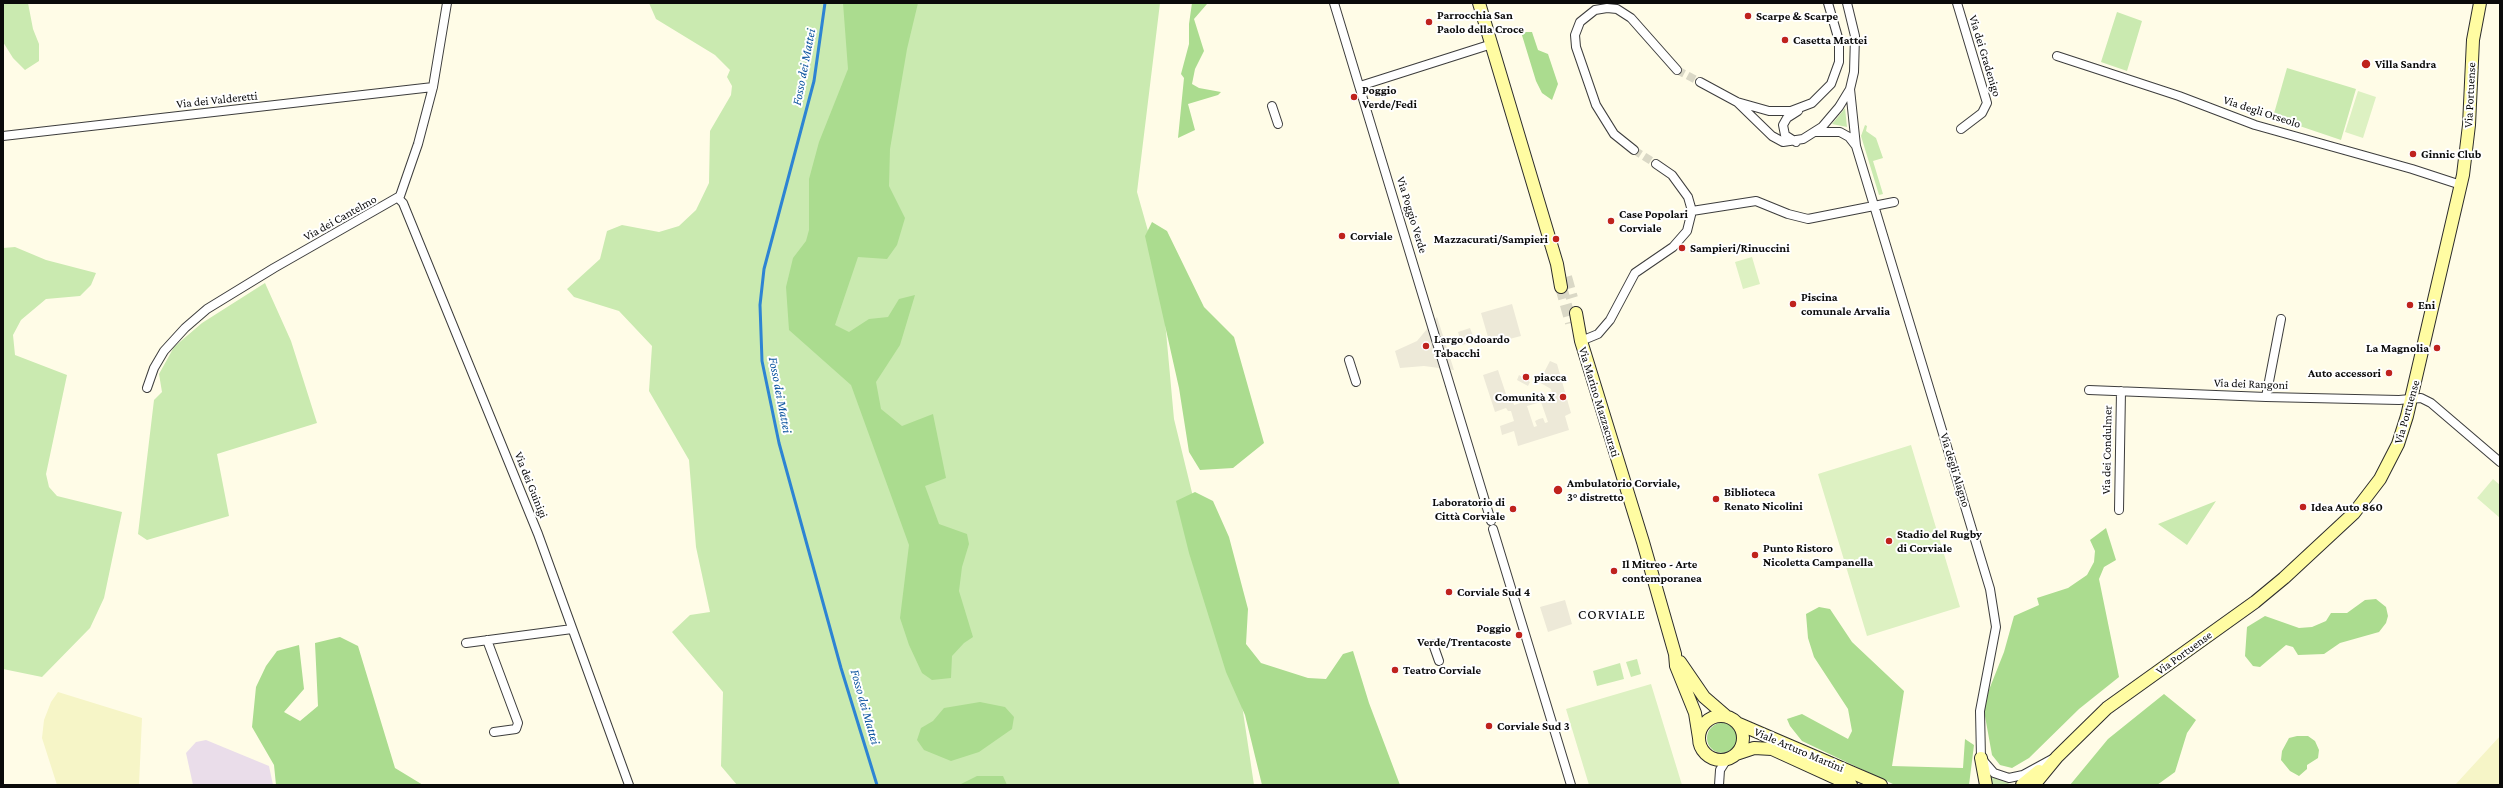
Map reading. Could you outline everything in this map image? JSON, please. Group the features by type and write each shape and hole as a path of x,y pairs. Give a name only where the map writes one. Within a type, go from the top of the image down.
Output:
{"street":[{"path":"398,198 418,144 433,87 447,3"},
{"name":"Via Poggio Verde","path":"1334,3 1571,785"},
{"path":"1480,3 1563,282"},
{"path":"1796,142 1785,135 1783,125 1787,118 1824,93 1834,78 1838,67 1839,41 1828,3"},
{"path":"1737,102 1776,139 1783,142 1796,142 1815,132 1833,115 1850,89 1856,50 1854,29 1847,3"},
{"name":"Via dei Gradenigo","path":"1956,3 1987,102 1982,113 1961,129"},
{"name":"Via Portuense","path":"2034,785 2057,757 2107,708 2255,602 2349,518 2374,488 2390,462 2402,434 2412,398 2461,185 2467,152 2473,40 2480,3"},
{"path":"1634,150 1614,134 1596,105 1576,47 1576,35 1580,22 1590,12 1601,8 1612,8 1622,11 1638,25 1677,70"},
{"path":"1360,86 1492,44"},
{"name":"Via degli Orseolo","path":"2057,56 2179,96 2255,125 2412,169 2461,185"},
{"path":"1700,82 1737,102 1769,111 1800,109"},
{"name":"Via dei Valderetti","path":"3,136 433,87"},
{"name":"Via degli Alagno","path":"1850,89 1856,146 1990,589 1996,627 1980,710 1981,758 1986,785"},
{"path":"1272,106 1278,124"},
{"path":"1815,132 1840,132 1848,137 1856,146"},
{"path":"1580,337 1598,334 1610,320 1635,273 1680,241 1687,231 1692,211 1688,197 1682,186 1672,175 1656,164"},
{"name":"Via dei Cantelmo","path":"147,388 154,368 164,351 185,328 207,309 274,268 398,198"},
{"name":"Via dei Guinigi","path":"398,198 403,203 500,440 572,629 629,785"},
{"path":"1692,211 1756,201 1793,216 1808,219 1894,202"},
{"name":"Via Marino Mazzacurati","path":"1573,318 1675,654 1679,674 1695,713 1699,738"},
{"path":"2266,397 2281,319"},
{"path":"1348,360 1356,382"},
{"name":"Via dei Rangoni","path":"2089,390 2266,397 2399,400 2412,398"},
{"name":"Via dei Condulmer","path":"2119,510 2121,391"},
{"path":"2412,398 2423,399 2431,403 2500,462"},
{"path":"466,643 572,629"},
{"path":"487,640 518,723 516,729 494,732"},
{"path":"1433,644 1439,661"},
{"name":"Via Marino Mazzacurati","path":"1675,654 1700,692 1726,716"},
{"path":"1719,785 1720,770 1732,756 1743,743 1743,736 1739,724 1726,716 1715,717 1705,723 1699,738 1701,747 1707,754 1715,759 1732,756"},
{"name":"Viale Arturo Martini","path":"1739,724 1881,785"},
{"name":"Viale Arturo Martini","path":"1732,756 1754,748 1772,750 1851,785"},
{"path":"1981,758 1994,773 2008,778 2020,776 2057,757"},
{"path":"2022,785 2057,757"},
{"path":"1977,785 1981,758"}],"shaded area":[{"path":"1512,304 1521,336 1490,344 1481,313"},
{"name":"Largo Odoardo Tabacchi","path":"1437,317 1454,370 1424,366 1400,368 1395,351 1417,341"},
{"path":"1470,328 1475,341 1462,345 1458,332"},
{"path":"1550,361 1557,364 1571,413 1565,416 1569,430 1518,446 1514,431 1502,435 1500,426 1514,421 1511,411 1508,411 1506,408 1495,412 1483,375 1498,370 1509,403 1513,402 1514,405 1552,393 1551,389 1539,382","holes":["1541,402 1548,422 1545,423 1543,418 1539,419 1535,421 1537,426 1534,427 1527,406"]},
{"path":"1519,375 1530,382 1528,386 1517,380"},
{"path":"1565,600 1572,624 1548,632 1540,607"},
{"path":"206,740 269,766 273,785 193,785 186,753 196,742"}],"green space":[{"path":"3,3 28,3 33,29 39,44 39,61 25,70 13,58 3,42"},
{"path":"649,3 1160,3 1137,192 1161,277 1174,419 1239,685 1254,785 737,785 721,766 723,692 672,632 690,615 710,612 696,547 689,460 649,391 652,346 619,311 574,297 567,289 600,259 607,231 622,225 659,232 679,226 696,210 709,183 710,131 731,95 732,86 727,77 730,70 715,55 656,19"},
{"path":"843,3 918,3 907,49 890,149 889,186 905,218 897,245 887,259 858,257 835,325 849,332 869,319 888,317 899,299 915,295 900,345 876,382 881,409 902,426 933,414 946,478 925,486 939,524 967,534 969,544 962,567 959,591 973,637 964,643 952,656 951,678 932,680 922,673 909,645 900,618 909,545 851,385 789,330 786,287 793,258 806,241 809,230 809,179 819,142 848,69"},
{"path":"1192,3 1207,4 1194,19 1204,51 1195,69 1192,84 1199,88 1221,92 1218,95 1188,104 1195,130 1178,138 1184,78 1181,74 1189,44 1189,24"},
{"path":"2117,12 2142,21 2127,71 2101,62"},
{"path":"1521,32 1532,32 1538,50 1548,54 1558,84 1552,100 1542,93 1536,81"},
{"path":"2287,68 2356,89 2341,140 2273,117"},
{"path":"2358,91 2376,97 2363,138 2345,132"},
{"path":"1845,108 1847,127 1832,124 1842,112"},
{"path":"1865,125 1867,126 1866,131 1876,138 1883,158 1873,161 1883,194 1879,195 1861,136"},
{"path":"1152,222 1167,231 1204,307 1234,337 1264,443 1233,468 1200,470 1189,452 1179,388 1145,236"},
{"path":"15,247 46,260 96,273 91,285 80,296 46,299 21,320 13,335 15,355 67,375 46,474 49,487 57,496 122,512 104,598 90,628 42,677 3,669 3,248"},
{"path":"1752,257 1760,284 1743,289 1735,262"},
{"path":"265,283 291,341 317,423 217,454 229,516 147,540 138,534 154,400 162,392 159,374 174,347 202,323"},
{"name":"Stadio del Rugby di Corviale","path":"1911,445 1960,607 1867,636 1818,474"},
{"path":"2493,479 2500,485 2500,518 2477,498"},
{"path":"1195,492 1213,501 1229,537 1248,609 1246,644 1261,663 1308,678 1326,679 1343,654 1353,651 1369,703 1400,785 1262,785 1245,715 1226,672 1189,553 1176,501"},
{"path":"2216,501 2187,545 2158,524"},
{"path":"2106,528 2116,560 2104,567 2099,579 2119,677 2079,709 2029,758 2012,768 2000,765 1992,755 1983,705 2004,652 2014,616 2039,605 2037,598 2068,588 2087,575 2094,562 2095,551 2090,540"},
{"path":"2376,599 2386,607 2388,616 2386,623 2379,632 2340,643 2324,654 2298,655 2293,647 2286,645 2260,667 2253,666 2245,656 2247,627 2265,616 2299,628 2312,627 2326,621 2331,613 2347,613 2365,600"},
{"path":"1819,607 1830,609 1852,642 1904,691 1892,766 1963,768 1965,739 1974,745 1969,785 1895,785 1802,741 1790,726 1787,719 1802,714 1848,739 1852,731 1848,709 1814,657 1808,638 1806,614"},
{"path":"340,637 358,646 395,768 423,785 276,785 274,765 252,727 256,687 266,666 277,651 299,645 304,689 284,712 300,721 318,706 315,643"},
{"path":"1637,659 1641,674 1631,677 1626,662"},
{"path":"1620,663 1624,679 1597,686 1593,671"},
{"path":"1651,684 1682,785 1589,785 1566,709"},
{"path":"58,692 142,718 139,785 57,785 42,738 44,720 51,702"},
{"path":"2164,694 2196,720 2187,733 2175,772 2157,785 2070,785 2108,739"},
{"path":"980,702 1005,707 1014,717 1012,729 979,752 951,761 924,750 917,740 921,728 933,721 944,708"},
{"path":"1722,723 1733,727 1737,738 1733,749 1722,753 1711,749 1707,738 1711,727"},
{"path":"2308,736 2315,741 2319,750 2318,758 2307,765 2307,769 2299,776 2290,771 2281,760 2282,751 2289,738"},
{"path":"2500,736 2500,785 2455,785"},
{"path":"977,776 1003,776 1007,785 959,785"},
{"path":"1989,776 2008,783 2010,785 1990,785"}],"waterway":[{"name":"Fosso dei Mattei","path":"825,3 814,81 764,269 760,305 762,361 779,443 841,668 877,785"}],"tunnel":[{"path":"1677,70 1700,82"},
{"path":"1634,150 1656,164"},
{"path":"1566,277 1572,298"},
{"path":"1561,287 1571,323"}],"place":[{"name":"Scarpe & Scarpe","path":"1748,16"},
{"name":"Parrocchia San Paolo della Croce","path":"1429,22"},
{"name":"Casetta Mattei","path":"1785,40"},
{"name":"Villa Sandra","path":"2366,64"},
{"name":"Poggio Verde/Fedi","path":"1354,97"},
{"name":"Ginnic Club","path":"2413,154"},
{"name":"Case Popolari Corviale","path":"1611,221"},
{"name":"Corviale","path":"1342,236"},
{"name":"Mazzacurati/Sampieri","path":"1556,239"},
{"name":"Sampieri/Rinuccini","path":"1682,248"},
{"name":"Piscina comunale Arvalia","path":"1793,304"},
{"name":"Eni","path":"2410,305"},
{"name":"Largo Odoardo Tabacchi","path":"1426,346"},
{"name":"La Magnolia","path":"2437,348"},
{"name":"Auto accessori","path":"2389,373"},
{"name":"piacca","path":"1526,377"},
{"name":"Comunità X","path":"1563,397"},
{"name":"Ambulatorio Corviale, 3° distretto","path":"1558,490"},
{"name":"Biblioteca Renato Nicolini","path":"1716,499"},
{"name":"Idea Auto 860","path":"2303,507"},
{"name":"Laboratorio di Città Corviale","path":"1513,509"},
{"name":"Stadio del Rugby di Corviale","path":"1889,541"},
{"name":"Punto Ristoro Nicoletta Campanella","path":"1755,555"},
{"name":"Il Mitreo - Arte contemporanea","path":"1614,571"},
{"name":"Corviale Sud 4","path":"1449,592"},
{"name":"Poggio Verde/Trentacoste","path":"1519,635"},
{"name":"Teatro Corviale","path":"1395,670"},
{"name":"Corviale Sud 3","path":"1489,726"}],"district":[{"name":"CORVIALE","path":"1612,615"}]}
